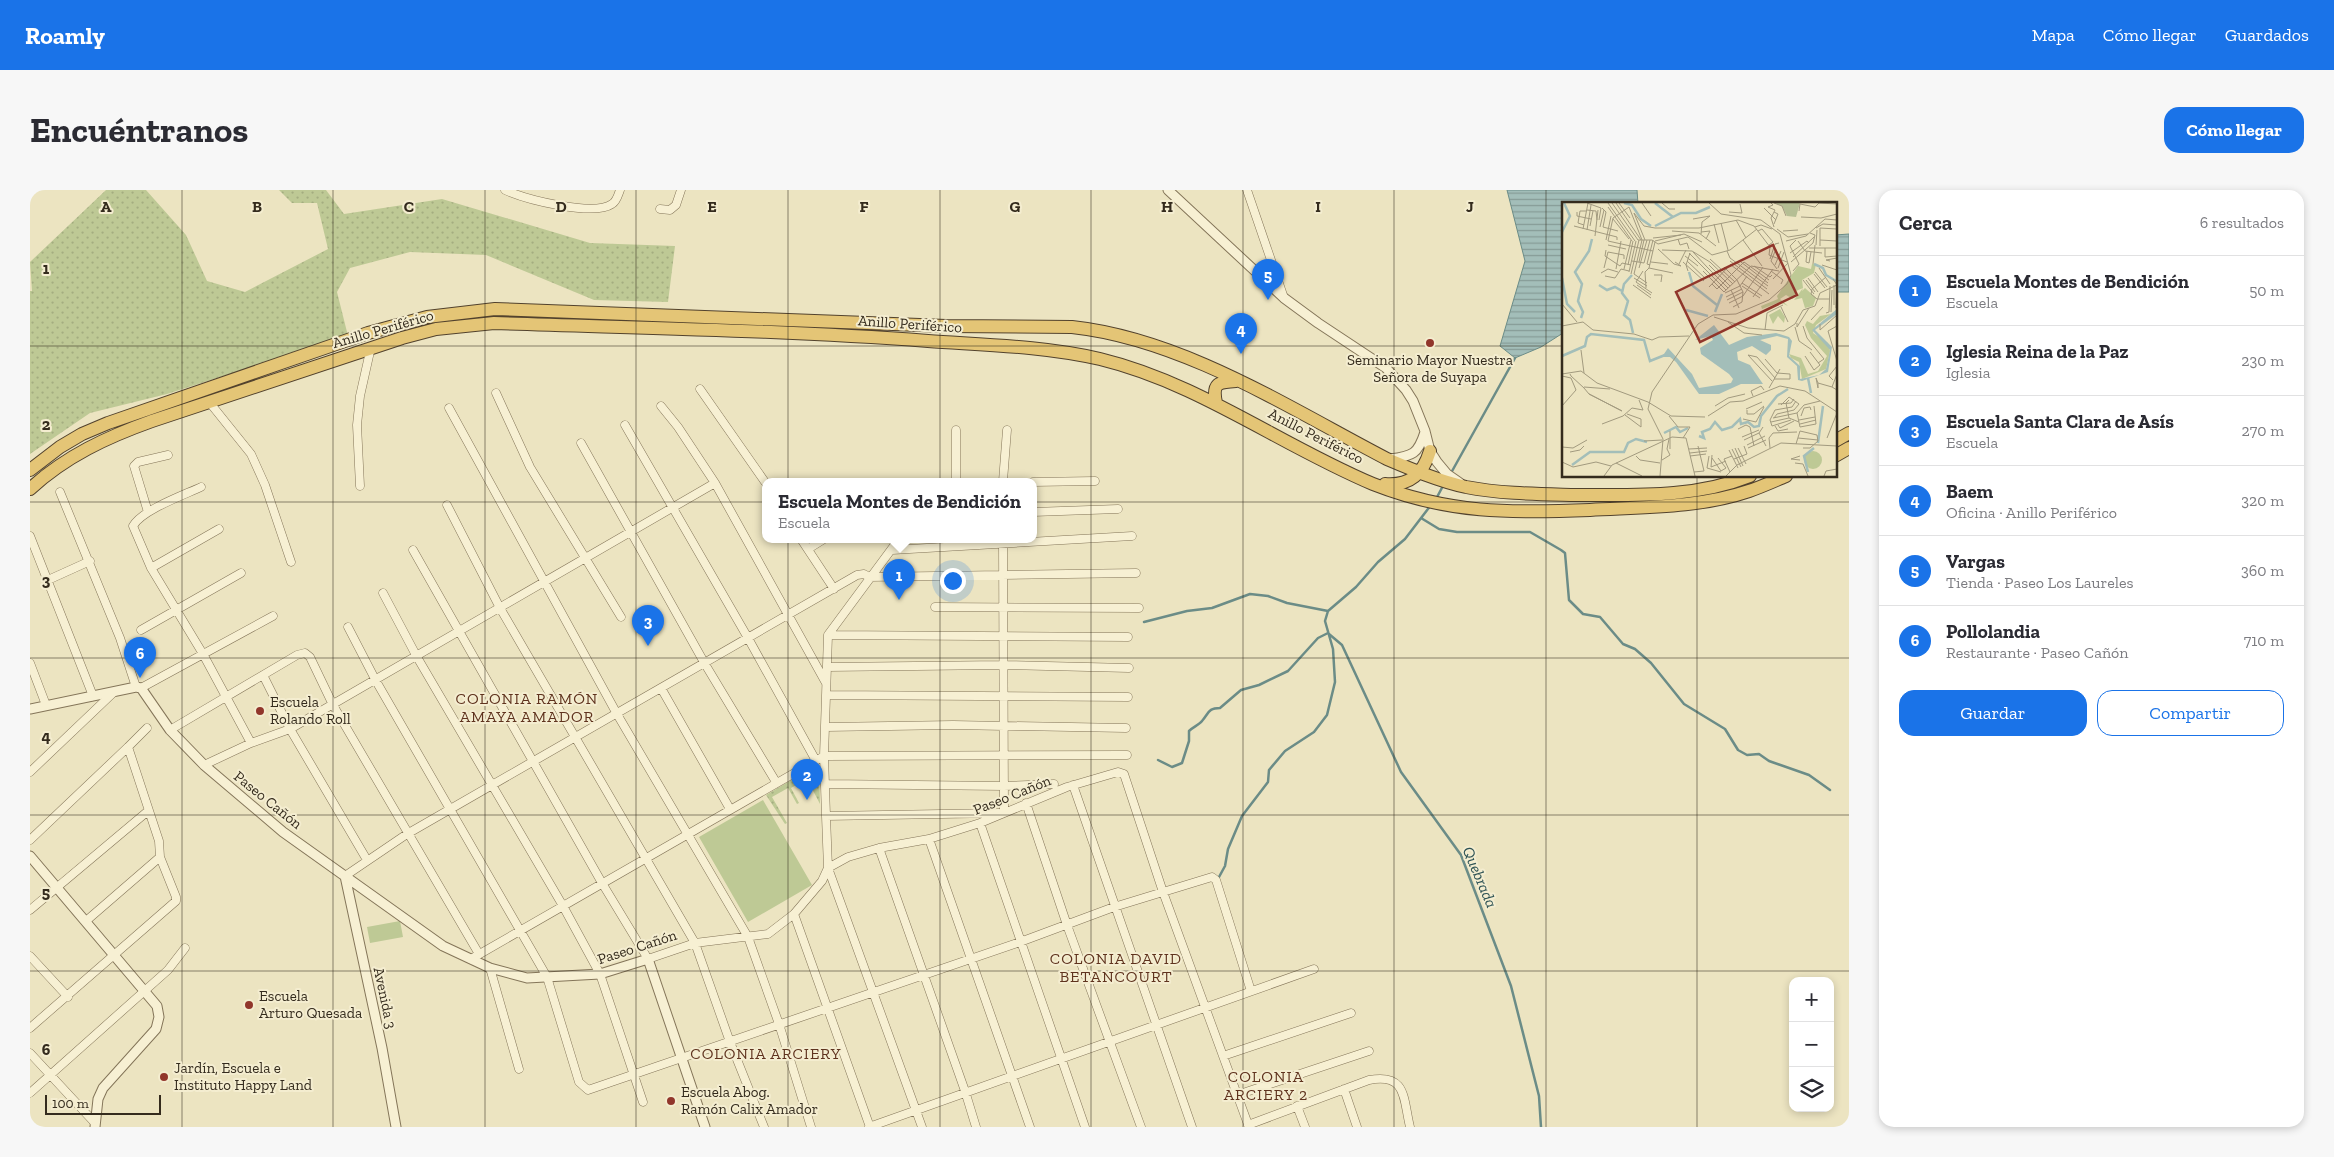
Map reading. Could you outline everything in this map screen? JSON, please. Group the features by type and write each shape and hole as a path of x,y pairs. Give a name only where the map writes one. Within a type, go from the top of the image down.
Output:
{"highway":[{"name":"Anillo Periférico","path":"30,470 82,434 156,405 427,316 494,309 908,325 1072,327 1126,336 1191,359 1387,459 1419,473 1467,487 1520,494 1652,496 1696,490 1742,478"},
{"name":"Anillo Periférico","path":"30,489 72,457 113,435 371,347 436,329 494,323 871,337 1052,350 1101,360 1152,375 1216,403 1372,483 1418,499 1466,510 1522,512 1651,507 1700,502 1746,492 1781,478"},
{"path":"1216,403 1213,390 1216,386 1224,382 1236,381"},
{"path":"1836,440 1849,433"},
{"path":"1836,455 1849,448"},
{"path":"1372,483 1398,485 1409,481 1419,473 1426,463 1430,450"}],"street":[{"path":"504,190 521,197 580,208 611,205 620,190"},
{"path":"660,209 670,210 676,205 681,190"},
{"path":"1168,190 1284,298 1318,324 1386,368 1406,390 1425,432 1430,450 1447,474 1467,487"},
{"path":"1247,190 1284,298"},
{"path":"360,486 358,418 360,396 371,347"},
{"path":"700,389 762,478"},
{"path":"496,392 530,467 621,617"},
{"path":"210,403 251,454 265,485 292,562"},
{"path":"661,406 678,426 715,483 827,684"},
{"path":"449,408 617,714 748,937 779,1024 811,1127"},
{"path":"625,425 748,638 815,759"},
{"path":"956,430 956,478"},
{"path":"1003,478 1007,430"},
{"path":"1387,459 1408,457 1417,451 1425,432"},
{"path":"581,443 705,664 776,782"},
{"path":"148,512 134,466 138,462 168,454"},
{"path":"1037,482 1095,481"},
{"path":"204,765 251,743 290,729 544,584 715,483"},
{"path":"202,487 148,512 135,521 132,526 151,568 175,611 203,654 251,743"},
{"path":"60,492 90,561 139,688"},
{"path":"447,505 500,608 644,858 695,942 730,1042 764,1127"},
{"path":"1037,512 1118,509"},
{"path":"151,568 219,529"},
{"path":"30,536 92,696"},
{"path":"1037,540 1132,536"},
{"path":"804,543 834,589"},
{"path":"808,549 818,543"},
{"path":"896,543 869,576 828,635 824,756 828,868 922,1127"},
{"path":"892,550 989,543"},
{"path":"826,816 1004,813 1003,543"},
{"path":"413,550 602,883 648,959 705,1127"},
{"path":"48,580 90,561"},
{"path":"141,630 240,573"},
{"path":"345,876 407,834 860,573 869,576 1136,573"},
{"path":"384,593 417,656 563,906 600,974 643,1102"},
{"path":"935,607 1139,608"},
{"path":"30,709 139,688 273,616"},
{"path":"348,627 376,681 547,977 583,1088 588,1090 633,1075 1020,942 1114,907 1214,877 1251,991"},
{"path":"828,635 1128,637"},
{"path":"170,730 297,655 305,653 310,657 333,705 475,956 815,759 824,756 1127,755"},
{"path":"30,663 46,705"},
{"path":"827,667 1003,665 1129,668"},
{"path":"262,675 290,729 367,860"},
{"name":"Paseo Cañón","path":"139,688 170,730 204,765 283,832 443,946 475,956 490,968 527,978 600,974 695,942 768,934 794,914 822,881 828,868 848,857 879,848 929,839 980,823 1073,785 1118,772 1124,774 1127,779 1163,892"},
{"path":"660,688 730,809"},
{"path":"30,772 114,692"},
{"path":"827,695 1128,697"},
{"path":"826,727 1004,726 1126,728"},
{"path":"30,840 147,728"},
{"path":"30,1028 176,901 160,857 159,842 128,747"},
{"path":"826,784 1004,786 1054,784"},
{"path":"1073,785 1192,1127"},
{"path":"1026,804 1067,925 1141,1127"},
{"path":"30,910 56,886 148,811"},
{"path":"980,823 1085,1127"},
{"path":"929,839 1030,1127"},
{"path":"879,848 976,1127"},
{"path":"30,856 146,990 157,1006 159,1017 156,1029 103,1088 98,1099 95,1125"},
{"path":"86,921 160,857"},
{"name":"Avenida 3","path":"345,876 382,1048 396,1127"},
{"path":"1163,892 1248,1126 1369,1080 1386,1077 1397,1082 1402,1093 1410,1127"},
{"path":"794,914 869,1127 965,1091 1314,968"},
{"path":"30,1093 168,970 185,948"},
{"path":"30,956 68,996"},
{"path":"490,968 519,1069"},
{"path":"1223,1056 1351,1013"},
{"path":"1237,1095 1369,1051"},
{"path":"30,1053 51,1074 95,1125"},
{"path":"1344,1089 1357,1127"},
{"path":"1297,1106 1305,1127"}],"green space":[{"path":"106,190 146,190 186,235 207,281 245,292 328,249 317,203 292,203 279,190 326,190 344,214 442,199 590,243 675,246 668,302 594,300 486,255 410,252 350,268 337,292 348,336 167,394 90,413 30,454 30,291 32,291 30,262"},
{"path":"815,766 819,770 820,804 807,779 791,788 799,803 797,804 788,788 772,797 787,823 785,824 766,795"},
{"path":"763,800 812,885 748,922 699,837"},
{"path":"400,921 403,937 370,943 367,927"}],"water":[{"path":"1507,190 1637,190 1638,202 1562,202 1562,334 1541,347 1515,358 1500,346 1525,261"},
{"path":"1849,234 1849,292 1836,292 1836,235"}],"waterway":[{"path":"1451,473 1515,358"},
{"path":"1436,499 1444,484"},
{"path":"1219,877 1225,866 1228,849 1242,816 1268,782 1269,770 1285,751 1314,732 1327,715 1335,682 1333,649 1325,621 1328,611 1356,587 1378,562 1405,539 1431,505"},
{"path":"1421,518 1439,529 1457,532 1530,532 1561,550 1565,553 1569,600 1583,614 1600,617 1623,644 1635,649 1651,663 1684,704 1725,729 1738,750 1747,755 1759,754 1769,761 1809,775 1830,790"},
{"path":"1144,622 1187,611 1212,608 1250,594 1268,596 1287,603 1328,611"},
{"path":"1158,760 1172,767 1182,763 1189,741 1189,731 1201,722 1209,712 1220,708 1241,690 1259,685 1288,671 1318,638 1328,633"},
{"name":"Quebrada","path":"1329,634 1342,645 1401,772 1461,855 1511,986 1539,1096 1541,1127"}],"place":[{"name":"Vargas","path":"1268,300"},
{"name":"Seminario Mayor Nuestra Señora de Suyapa","path":"1430,343"},
{"name":"Baem","path":"1241,354"},
{"name":"Escuela Montes de Bendición","path":"899,600"},
{"name":"Escuela Santa Clara de Asís","path":"648,646"},
{"name":"Pollolandia","path":"140,678"},
{"name":"Escuela Rolando Roll","path":"260,711"},
{"name":"Iglesia Reina de la Paz","path":"807,800"},
{"name":"Escuela Arturo Quesada","path":"249,1005"},
{"name":"Jardín, Escuela e Instituto Happy Land","path":"164,1077"},
{"name":"Escuela Abog. Ramón Calix Amador","path":"671,1101"}],"district":[{"name":"COLONIA RAMÓN AMAYA AMADOR","path":"527,707"},
{"name":"COLONIA DAVID BETANCOURT","path":"1116,967"},
{"name":"COLONIA ARCIERY","path":"766,1053"},
{"name":"COLONIA ARCIERY 2","path":"1266,1085"}]}
